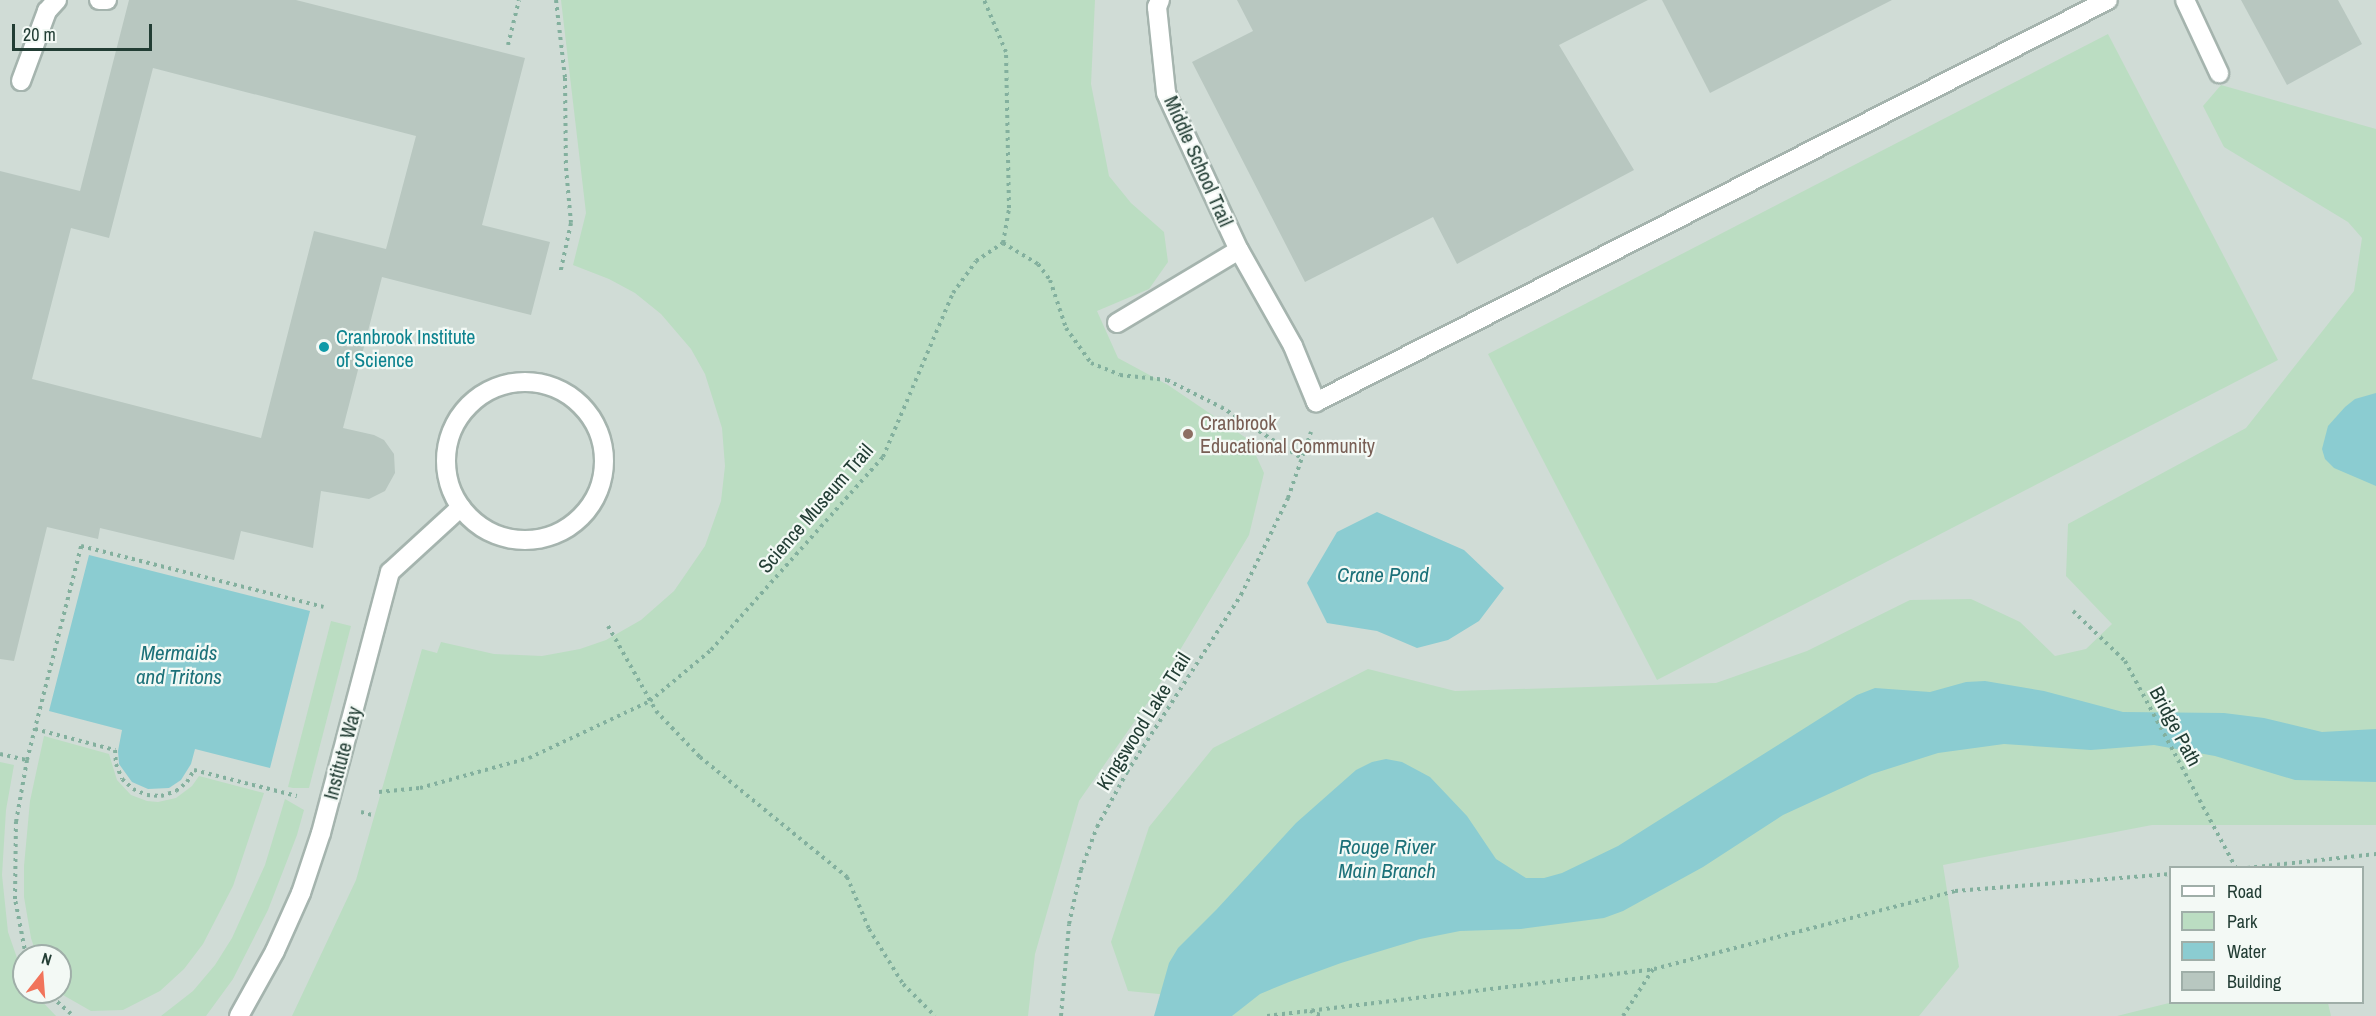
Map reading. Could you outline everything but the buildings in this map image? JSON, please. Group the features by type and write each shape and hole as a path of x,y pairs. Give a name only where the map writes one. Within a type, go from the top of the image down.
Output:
{"street":[{"path":"21,81 47,11 57,0"},
{"path":"99,0 106,0"},
{"name":"Middle School Trail","path":"1160,0 1157,7 1166,93 1239,250 1293,346 1316,402"},
{"path":"1316,402 2108,0"},
{"path":"2185,0 2219,73"},
{"path":"1118,323 1239,250"},
{"path":"517,382 538,382 558,388 575,399 590,414 602,442 604,473 598,493 587,511 572,525 553,535 533,539 513,538 493,533 475,522 461,507 451,489 446,469 447,448 453,428 464,410 479,396 497,387 517,382"},
{"name":"Institute Way","path":"239,1016 275,951 305,883 321,832 390,572 461,507"}],"path":[{"path":"508,45 519,0"},
{"path":"556,0 565,78 566,168 571,224 560,274"},
{"path":"984,0 1006,52 1009,208 1003,243 1038,264 1050,280 1066,328 1091,363 1120,375 1167,380 1221,407 1303,459"},
{"name":"Science Museum Trail","path":"379,792 420,788 529,758 650,700 711,650 883,457 953,293 976,261 1003,243"},
{"name":"Kingswood Lake Trail","path":"1061,1016 1069,924 1081,870 1097,827 1127,772 1241,595 1271,536 1303,459 1316,402"},
{"path":"23,944 16,919 13,880 16,822 27,760 81,546 323,607"},
{"name":"Bridge Path","path":"2073,611 2125,662 2235,866"},
{"path":"608,626 656,711 700,757 847,877 869,929 903,984 935,1016"},
{"path":"35,729 115,750 116,764 122,779 133,789 147,795 161,796 176,791 187,782 194,770 304,797"},
{"path":"0,754 27,760"},
{"path":"2257,866 2376,854"},
{"path":"1267,1016 1654,969 1955,891 2169,874"},
{"path":"1623,1016 1654,969"},
{"path":"60,1004 71,1014"},
{"path":"1309,1010 1323,1016"}],"shaded area":[{"name":"Cranbrook Educational Community","path":"0,0 2376,0 2376,1016 0,1016"}],"green space":[{"path":"561,0 1095,0 1091,84 1109,176 1131,203 1164,232 1168,262 1149,289 1097,311 1118,358 1168,385 1249,440 1264,473 1249,535 1153,695 1079,801 1035,954 1028,1016 292,1016 356,880 422,649 437,653 441,642 494,654 542,656 580,649 606,640 641,620 674,591 705,546 721,501 725,466 722,428 705,374 691,349 661,314 635,293 609,279 573,265 586,213"},
{"path":"2108,34 2278,360 1657,680 1488,354"},
{"path":"2221,85 2376,129 2376,825 2152,825 1943,865 1959,967 1919,1016 1232,1016 1235,1012 1159,994 1128,991 1111,942 1149,827 1213,748 1368,669 1455,691 1716,683 1807,651 1910,600 1971,599 2020,622 2055,656 2086,649 2112,624 2066,576 2068,524 2246,428 2354,291 2362,238 2348,222 2224,147 2203,106"},
{"path":"331,621 351,626 309,788 288,787"},
{"path":"44,736 109,754 117,780 131,795 147,801 158,802 176,798 192,786 199,776 264,793 233,886 203,944 184,969 160,991 123,1010 91,1011 72,1000 72,944 33,944 24,897 24,866 30,801"},
{"path":"0,762 14,765 6,810 2,875 8,932 12,944 12,1004 44,1004 56,1016 0,1016"},
{"path":"285,799 304,810 297,835 268,910 233,979 206,1016 161,1016 193,991 215,965 232,938 265,865"},
{"path":"2169,1003 2328,1004 2331,1016 2117,1016"}],"water":[{"path":"2376,393 2376,486 2334,468 2325,459 2322,449 2328,426 2345,407 2355,399"},
{"name":"Crane Pond","path":"1377,512 1464,550 1504,588 1479,621 1448,640 1417,648 1377,631 1327,623 1307,583 1337,532"},
{"name":"Mermaids and Tritons","path":"89,555 310,611 270,768 195,749 191,764 181,780 169,788 148,789 132,782 119,764 118,751 122,730 49,711"},
{"name":"Rouge River Main Branch","path":"1985,681 2044,691 2123,712 2224,713 2264,718 2322,732 2376,729 2376,782 2295,780 2215,756 2154,745 2091,750 2004,744 1938,753 1872,774 1783,815 1703,867 1623,911 1604,918 1521,929 1460,931 1420,939 1341,963 1289,982 1260,994 1232,1016 1154,1016 1169,963 1178,948 1296,823 1356,770 1372,762 1386,759 1402,762 1430,777 1467,816 1496,859 1526,878 1544,878 1562,873 1618,846 1857,695 1875,688 1930,692 1966,682"}],"place":[{"name":"Cranbrook Institute of Science","path":"324,347"},
{"name":"Cranbrook Educational Community","path":"1188,434"}]}
